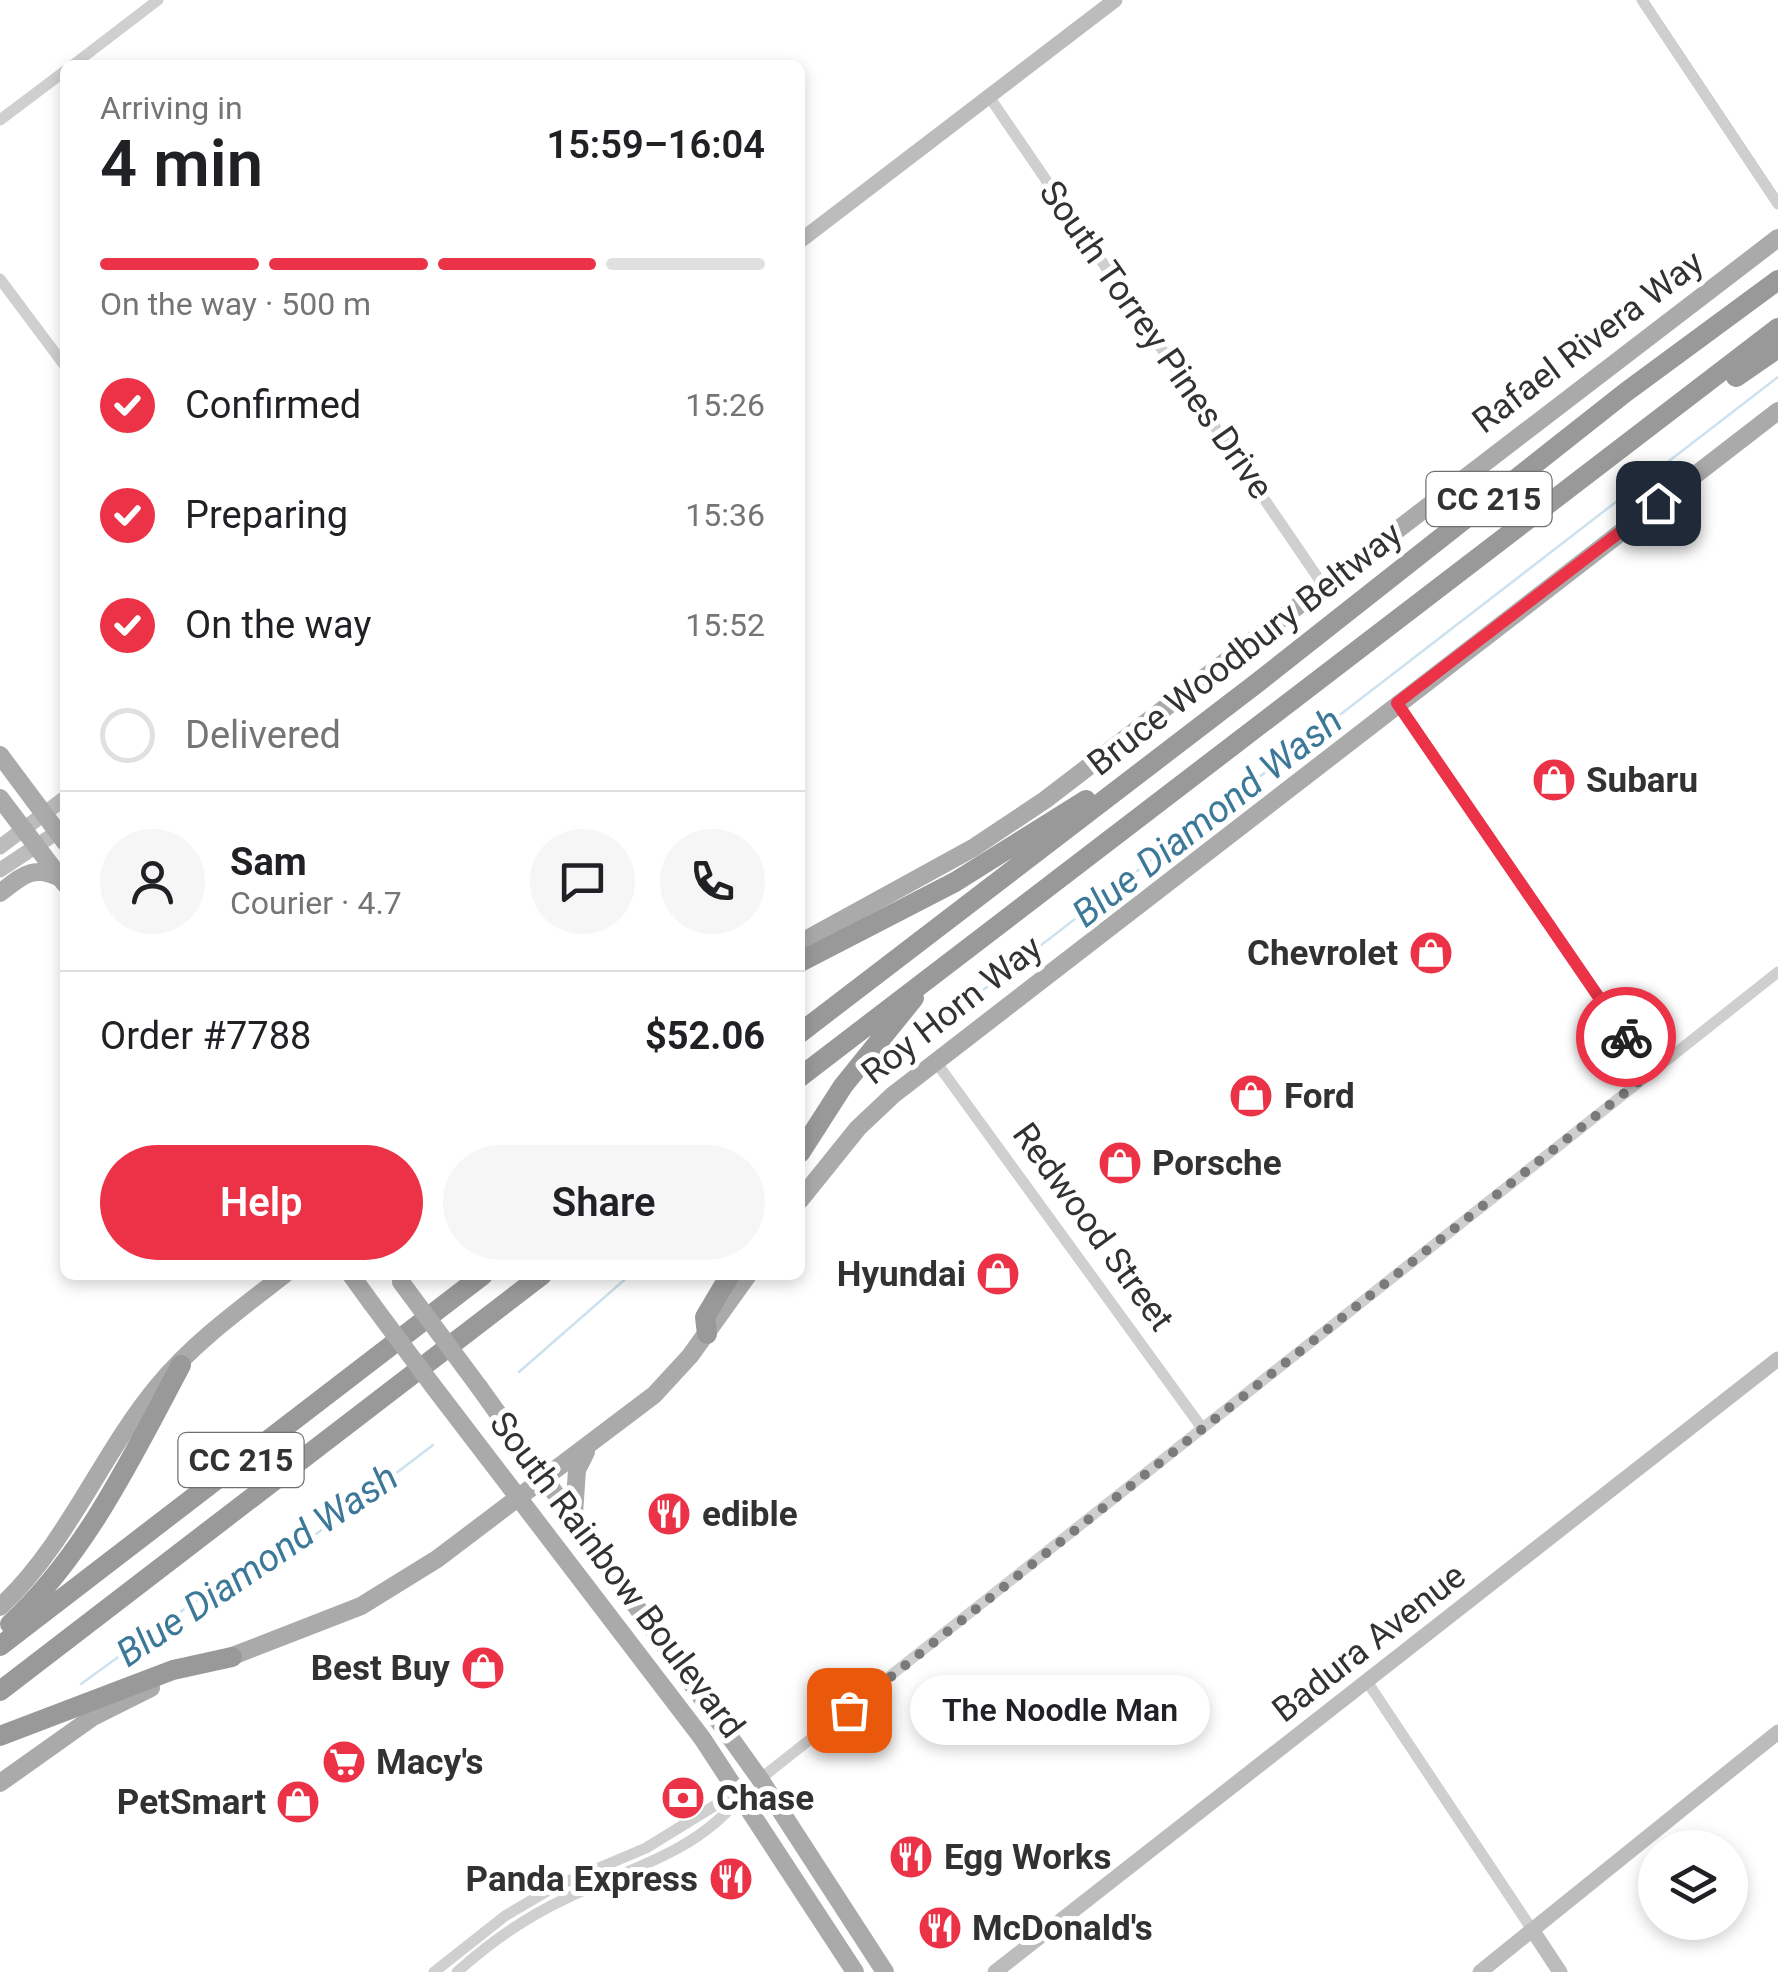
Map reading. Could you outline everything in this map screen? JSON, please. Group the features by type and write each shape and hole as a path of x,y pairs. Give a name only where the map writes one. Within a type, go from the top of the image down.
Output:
{"highway":[{"path":"1724,319 1778,270"},
{"name":"Bruce Woodbury Beltway","path":"805,1029 1778,280"},
{"name":"Bruce Woodbury Beltway","path":"805,1073 1778,328"},
{"path":"1588,472 1636,452 1778,348"},
{"path":"805,959 955,882 1093,795 1129,782"},
{"path":"805,1145 842,1086 879,1046 926,980"},
{"name":"CC 215","path":"0,1646 476,1280"},
{"name":"CC 215","path":"0,1691 535,1280"},
{"path":"707,1334 705,1317 727,1280"},
{"path":"0,1634 42,1593 80,1544 181,1365"},
{"path":"0,1736 172,1670 232,1657"}],"main road":[{"path":"805,237 1114,0"},
{"name":"Rafael Rivera Way","path":"805,940 930,872 1045,800 1778,238"},
{"name":"Roy Horn Way","path":"805,1194 858,1128 936,1062 1778,411"},
{"path":"0,755 60,831"},
{"path":"0,798 60,878"},
{"path":"0,870 45,814 60,802"},
{"path":"0,847 28,837 60,834"},
{"path":"0,893 28,872 45,870 60,880"},
{"path":"254,1298 269,1280"},
{"path":"0,1607 47,1553 158,1386 214,1328 277,1280"},
{"name":"South Rainbow Boulevard","path":"355,1280 702,1738 855,1972"},
{"name":"South Rainbow Boulevard","path":"399,1280 574,1514 760,1779 884,1972"},
{"path":"0,1783 93,1716 142,1691 361,1606 426,1567 654,1395 707,1334 745,1280"},
{"name":"Badura Avenue","path":"995,1972 1368,1684 1778,1359"},
{"path":"574,1514 577,1470 588,1447"},
{"path":"1480,1972 1778,1732"},
{"path":"702,1738 746,1777 760,1779"},
{"path":"742,1794 756,1793 792,1828"},
{"path":"1532,1931 1560,1972"}],"street":[{"path":"80,60 158,0"},
{"path":"1642,0 1778,204"},
{"path":"0,120 60,75"},
{"name":"South Torrey Pines Drive","path":"988,96 1322,585"},
{"path":"0,280 60,359"},
{"path":"1397,703 1651,1072"},
{"path":"760,1779 1778,972"},
{"name":"Redwood Street","path":"936,1062 1202,1428"},
{"path":"1368,1684 1532,1931"},
{"path":"434,1972 500,1920 554,1887 646,1848 719,1803 742,1794"},
{"path":"457,1972 513,1929 562,1900 665,1857 727,1814 742,1794"}],"waterway":[{"name":"Blue Diamond Wash","path":"922,1037 1778,377"},
{"name":"Blue Diamond Wash","path":"519,1372 624,1280"},
{"name":"Blue Diamond Wash","path":"81,1684 190,1605 315,1535 433,1445"}],"way so far":[{"path":"849,1710 1651,1072 1626,1037"}],"place":[{"name":"Subaru","path":"1554,780"},
{"name":"Chevrolet","path":"1431,953"},
{"name":"Ford","path":"1251,1096"},
{"name":"Porsche","path":"1120,1163"},
{"name":"Hyundai","path":"998,1274"},
{"name":"edible","path":"669,1514"},
{"name":"Best Buy","path":"483,1668"},
{"name":"The Noodle Man","path":"849,1710"},
{"name":"Macy's","path":"344,1762"},
{"name":"Chase","path":"683,1798"},
{"name":"PetSmart","path":"298,1802"},
{"name":"Egg Works","path":"911,1857"},
{"name":"Panda Express","path":"731,1879"},
{"name":"McDonald's","path":"940,1928"}],"route":[{"path":"1626,1037 1397,703 1658,503"}]}
